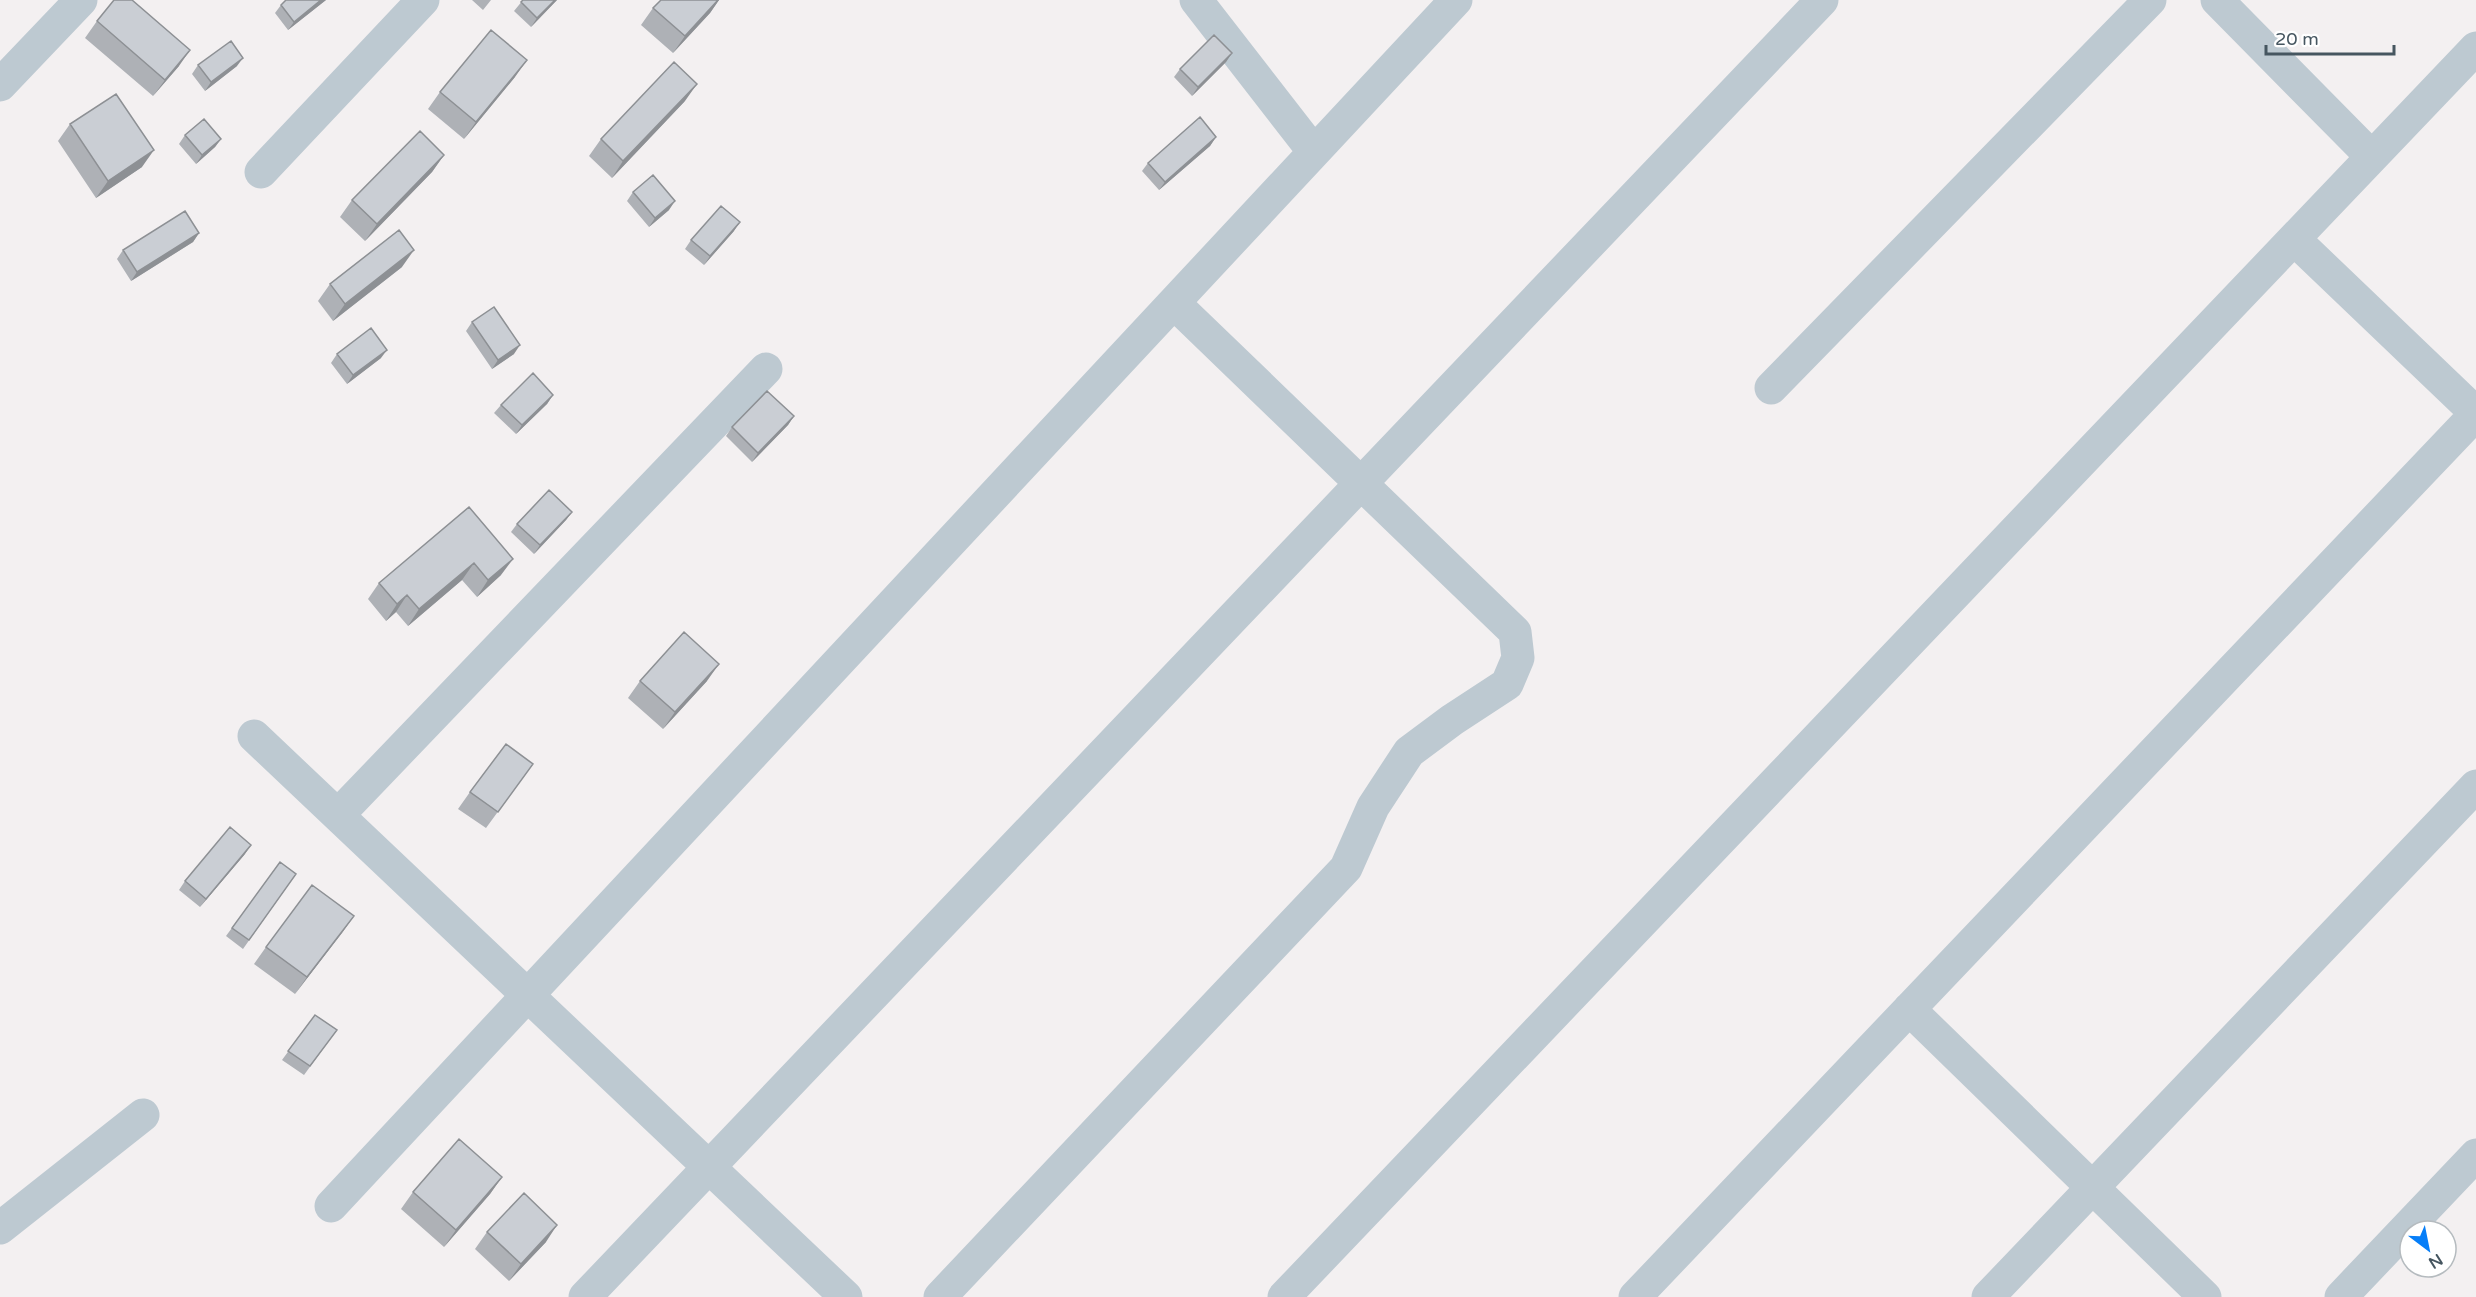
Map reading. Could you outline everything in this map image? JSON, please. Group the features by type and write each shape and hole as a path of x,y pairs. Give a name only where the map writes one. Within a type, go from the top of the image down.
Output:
{"street":[{"path":"0,86 81,0"},
{"path":"261,172 423,0"},
{"path":"1196,0 1314,152"},
{"path":"331,1206 1456,0"},
{"path":"585,1297 1822,0"},
{"path":"1771,387 2150,0"},
{"path":"2217,0 2372,157"},
{"path":"1284,1297 2476,48"},
{"path":"1635,1297 2476,413 2294,239"},
{"path":"940,1297 1346,868 1373,807 1409,752 1507,684 1518,658 1515,632 1174,303"},
{"path":"338,815 766,369"},
{"path":"254,736 846,1297"},
{"path":"1988,1297 2476,786"},
{"path":"1909,1009 2205,1297"},
{"path":"0,1228 143,1115"},
{"path":"2341,1297 2476,1155"}],"building":[{"path":"114,0 132,0 190,50 165,80 97,21"},
{"path":"286,0 321,0 294,22 281,5"},
{"path":"523,0 555,0 537,18 521,2"},
{"path":"661,0 718,0 685,36 653,8"},
{"path":"491,30 527,60 476,122 440,92"},
{"path":"1214,35 1232,53 1198,87 1180,69"},
{"path":"231,41 243,58 211,82 198,65"},
{"path":"674,62 697,84 623,161 601,139"},
{"path":"116,94 154,150 108,181 70,124"},
{"path":"1200,117 1216,137 1165,182 1148,163"},
{"path":"204,119 221,139 202,155 185,135"},
{"path":"420,131 444,155 377,224 352,200"},
{"path":"653,175 675,201 655,218 633,192"},
{"path":"721,206 740,222 710,256 691,240"},
{"path":"185,211 199,233 137,272 123,250"},
{"path":"399,230 414,250 345,304 330,284"},
{"path":"494,307 520,345 498,360 472,322"},
{"path":"371,328 387,350 353,375 337,354"},
{"path":"533,373 553,395 522,425 501,405"},
{"path":"767,391 794,416 758,453 732,427"},
{"path":"549,490 572,512 540,545 517,524"},
{"path":"469,507 513,559 488,580 474,563 419,609 407,595 397,604 379,583"},
{"path":"684,632 719,664 675,712 640,681"},
{"path":"506,744 533,764 498,812 470,792"},
{"path":"230,827 251,845 206,899 185,881"},
{"path":"280,862 296,874 249,940 232,928"},
{"path":"312,885 354,916 307,977 266,947"},
{"path":"315,1015 337,1030 310,1066 288,1051"},
{"path":"459,1139 502,1177 456,1230 413,1192"},
{"path":"524,1193 557,1225 521,1264 487,1232"}]}
